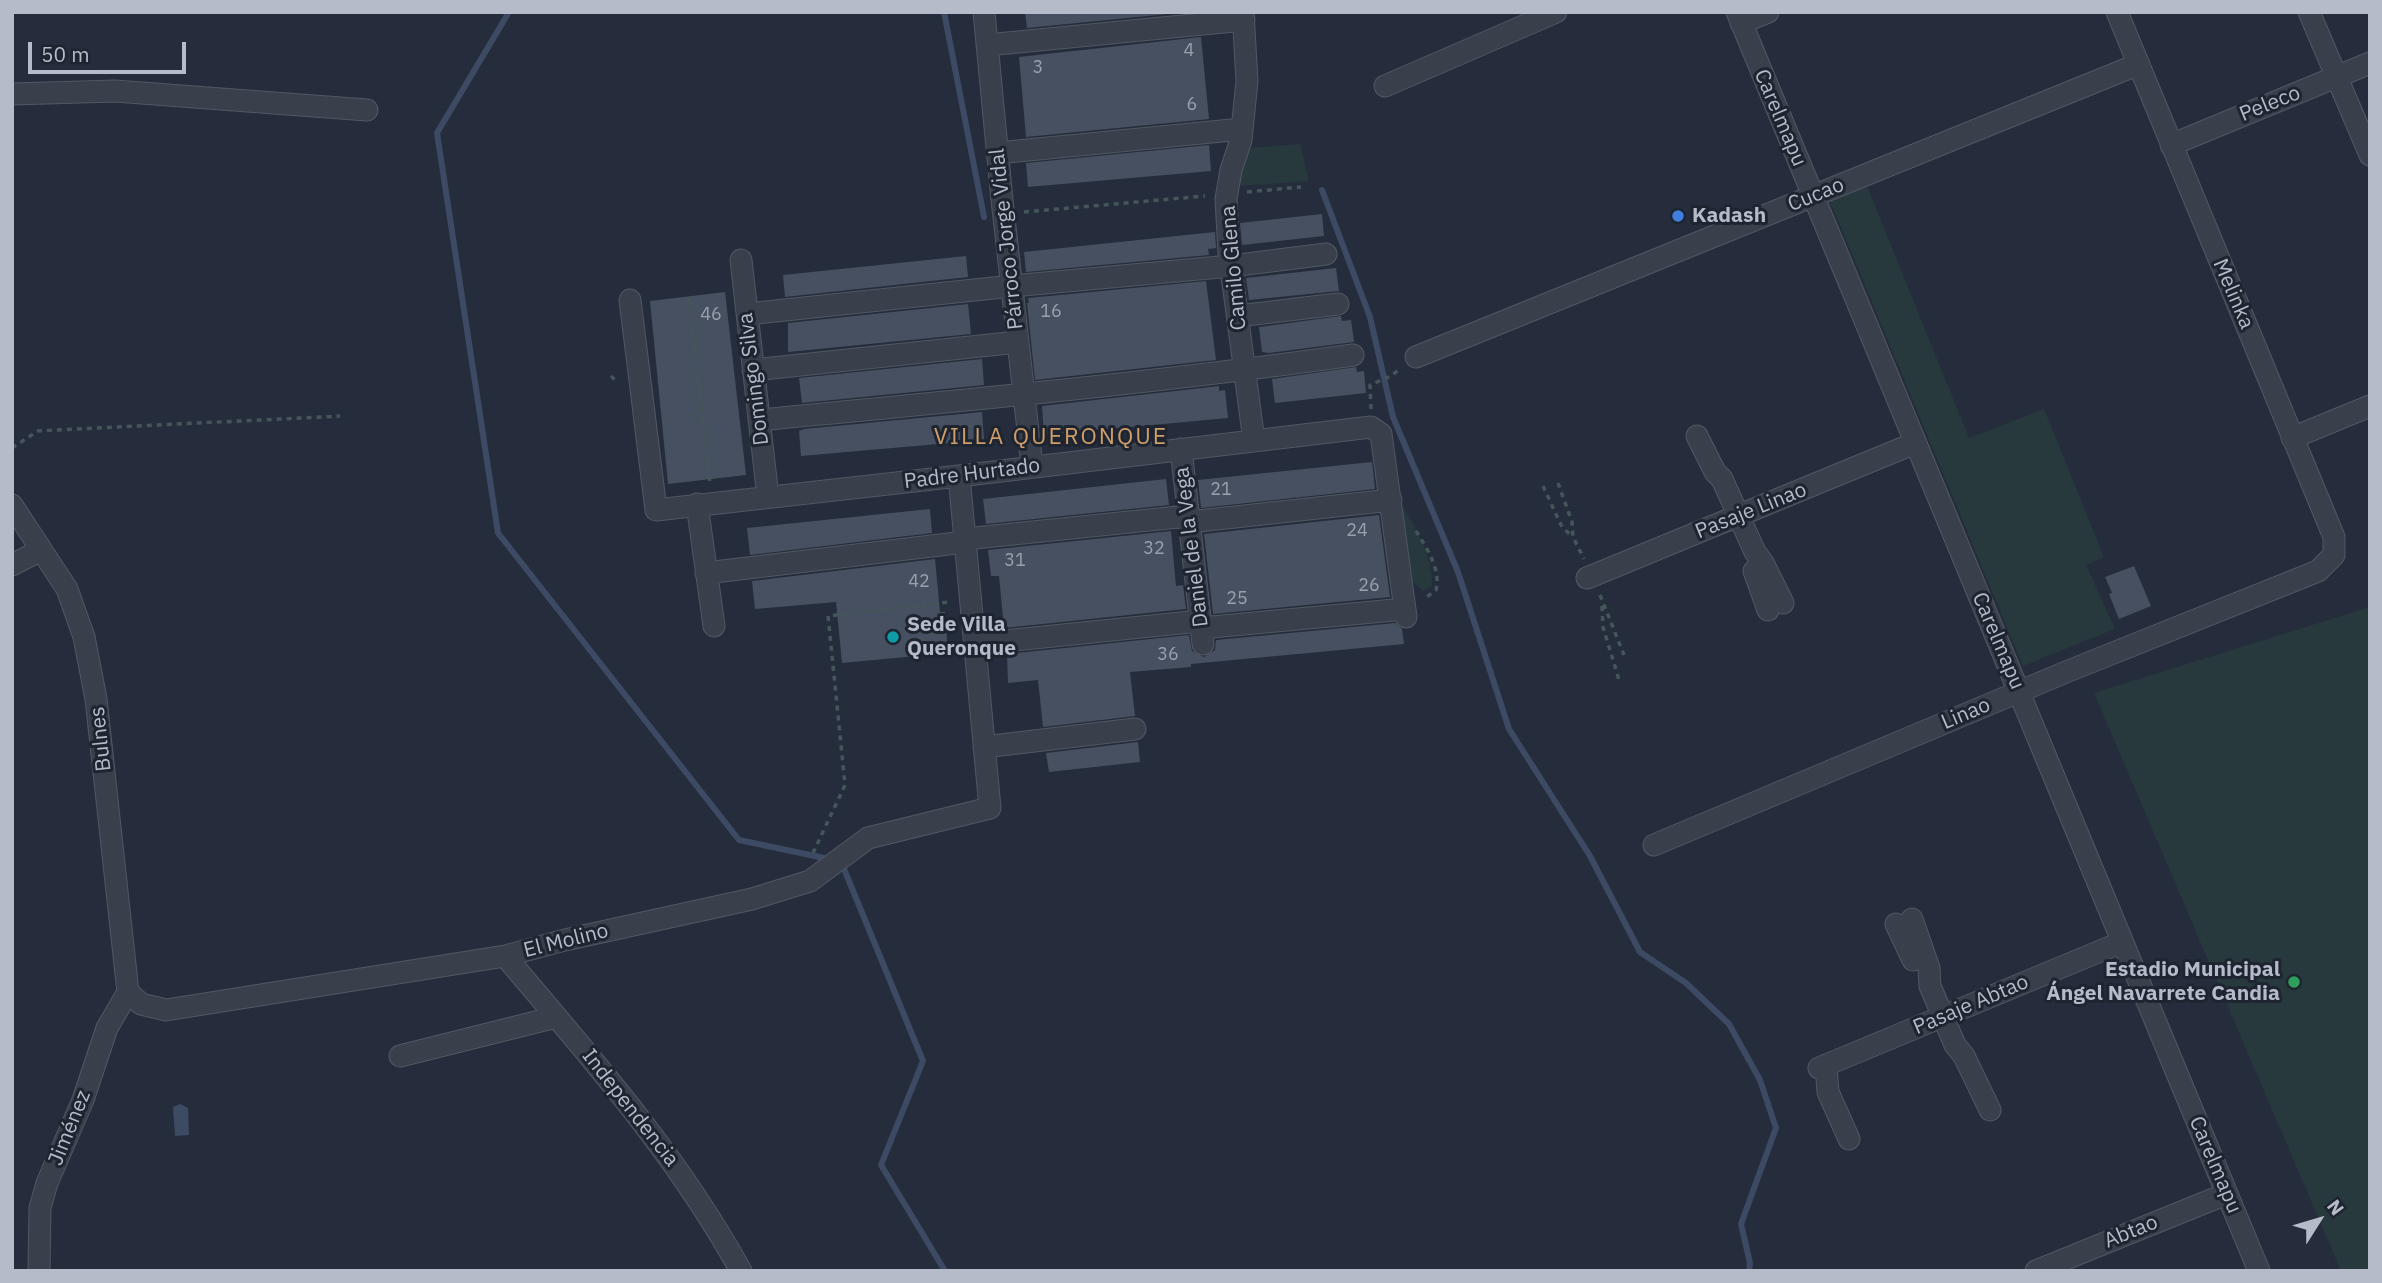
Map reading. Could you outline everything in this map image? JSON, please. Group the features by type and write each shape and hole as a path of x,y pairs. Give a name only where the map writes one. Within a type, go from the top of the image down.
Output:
{"street":[{"name":"Párroco Jorge Vidal","path":"984,12 1003,213 1032,466"},
{"path":"1385,86 1556,12"},
{"path":"1739,18 1768,12"},
{"name":"Melinka","path":"2117,12 2334,537 2334,555 2318,571"},
{"path":"2309,12 2370,128"},
{"path":"2322,12 2370,155"},
{"path":"987,45 1244,16"},
{"name":"Camilo Glena","path":"1244,16 1247,81 1242,129 1227,194 1231,266 1254,441"},
{"name":"Carelmapu","path":"1739,18 2259,1271"},
{"name":"Peleco","path":"2171,145 2370,63"},
{"name":"Cucao","path":"1416,357 2138,64"},
{"path":"12,94 115,91 367,110"},
{"path":"997,153 1242,129"},
{"path":"747,314 1231,266 1326,254"},
{"name":"Domingo Silva","path":"741,260 768,497"},
{"name":"Padre Hurtado","path":"630,300 656,510 959,477 1032,466 1371,427 1381,434 1391,500"},
{"path":"1238,316 1338,304"},
{"path":"753,370 1018,342"},
{"path":"759,419 1024,396 1245,371 1353,355"},
{"path":"2292,438 2370,406"},
{"path":"1703,433 1715,472 1722,480 1755,552 1763,563 1775,607"},
{"name":"Pasaje Linao","path":"1590,577 1915,443"},
{"name":"Daniel de la Vega","path":"1181,449 1201,631"},
{"path":"959,477 984,747 1135,729"},
{"path":"706,573 965,540 1391,500 1405,613 1201,631 975,644"},
{"path":"704,503 706,573 713,626"},
{"name":"Bulnes","path":"12,505 66,589 84,637 96,699 128,992"},
{"path":"12,565 41,550"},
{"name":"Linao","path":"1654,845 2018,692 2318,571"},
{"name":"El Molino","path":"128,992 141,1004 166,1010 505,957 565,940 752,899 810,881 868,838 990,808 984,747"},
{"path":"1904,921 1929,968 1930,986 1955,1045 1964,1056 1983,1113"},
{"name":"Pasaje Abtao","path":"1849,1139 1828,1092 1823,1067 2122,942"},
{"name":"Independencia","path":"505,957 588,1052 647,1126 708,1214 741,1271"},
{"name":"Jiménez","path":"39,1271 40,1208 47,1183 83,1100 107,1028 128,992"},
{"path":"400,1056 556,1017"},
{"name":"Abtao","path":"2036,1271 2061,1266 2227,1194"}],"path":[{"path":"1003,213 1301,187"},
{"path":"688,297 704,503"},
{"path":"1370,385 1391,376"},
{"path":"12,448 38,430 340,415"},
{"path":"1558,483 1572,522 1573,537 1624,655"},
{"path":"1543,486 1562,527 1573,537"},
{"path":"826,823 845,785 828,616 971,600"},
{"path":"1602,600 1603,627 1619,680"}],"shaded area":[{"path":"1300,144 1309,181 1237,186 1250,148"},
{"path":"1867,186 1969,438 2044,409 2104,557 2086,565 2115,629 2023,666 1830,201"},
{"path":"1395,495 1414,527 1429,563 1432,586 1423,591 1410,579"},
{"name":"Estadio Municipal Ángel Navarrete Candia","path":"2370,607 2370,1271 2341,1271 2094,693"}],"water":[{"path":"180,1104 188,1108 189,1135 175,1136 173,1107"}],"building":[{"path":"1025,12 1188,12 1027,28"},
{"path":"1201,37 1209,119 1026,137 1019,57"},
{"path":"1209,145 1211,171 1028,187 1026,163"},
{"path":"1322,214 1324,236 1242,245 1240,223"},
{"path":"1215,232 1216,248 1208,249 1209,255 1026,272 1024,252"},
{"path":"966,256 968,277 785,297 783,275"},
{"path":"1336,268 1339,291 1249,300 1246,278"},
{"path":"1206,281 1216,360 1035,380 1028,298"},
{"path":"725,292 746,475 668,484 650,301"},
{"path":"968,304 971,334 788,352 788,323"},
{"path":"1341,316 1342,321 1351,320 1354,342 1262,352 1259,327"},
{"path":"982,359 984,385 802,403 799,378"},
{"path":"1356,367 1357,372 1364,371 1366,393 1275,403 1272,379"},
{"path":"1219,386 1219,391 1225,390 1228,418 1044,435 1042,406"},
{"path":"982,412 984,440 801,456 799,431 804,429"},
{"path":"1372,462 1375,489 1201,508 1198,480"},
{"path":"1166,479 1169,505 986,524 983,499"},
{"path":"930,509 932,533 750,555 747,528"},
{"path":"1379,515 1390,597 1213,614 1204,534"},
{"path":"1171,531 1176,586 1183,585 1186,609 1004,628 999,576 991,576 988,550"},
{"path":"935,559 940,612 945,612 948,653 842,663 836,602 755,609 752,581"},
{"path":"2134,566 2151,606 2119,619 2105,577"},
{"path":"1395,623 1402,629 1404,644 1130,672 1135,716 1043,727 1038,680 1008,683 1007,654 1189,635 1192,651 1204,657 1215,650 1216,640"},
{"path":"1138,742 1140,762 1049,772 1046,753"}],"waterway":[{"path":"509,12 437,133 498,533 739,840 829,859"},
{"path":"944,12 984,217"},
{"path":"1322,190 1370,317 1393,417 1458,572 1509,729 1590,856 1640,952 1686,983 1729,1024 1760,1080 1776,1128 1741,1224 1750,1263 1749,1271"},
{"path":"842,864 923,1061 881,1165 945,1271"}],"place":[{"name":"Kadash","path":"1678,216"},
{"name":"Sede Villa Queronque","path":"893,637"},
{"name":"Estadio Municipal Ángel Navarrete Candia","path":"2294,982"}],"district":[{"name":"VILLA QUERONQUE","path":"1051,437"}]}
